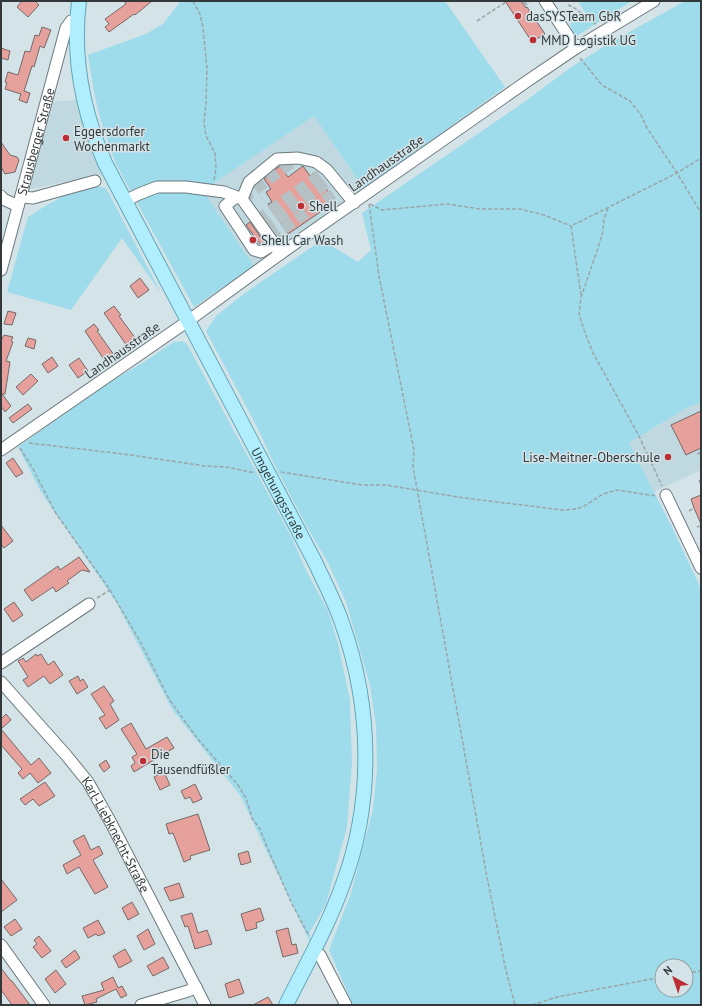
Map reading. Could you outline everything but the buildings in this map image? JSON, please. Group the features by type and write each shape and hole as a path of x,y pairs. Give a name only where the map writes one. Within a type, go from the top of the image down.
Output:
{"main road":[{"name":"Strausberger Straße","path":"78,56 74,21 79,1"},
{"name":"Umgehungsstraße","path":"78,56 80,83 90,125 105,163 318,568 342,622 351,651 357,676 366,747 366,773 363,802 353,853 344,883 335,906 315,947"},
{"path":"286,1005 315,947"}],"street":[{"path":"545,1 578,53"},
{"name":"Landhausstraße","path":"1,450 354,203 367,200 654,1"},
{"name":"Strausberger Straße","path":"1,270 66,28 74,21"},
{"path":"264,233 261,252 254,250 225,206 239,198 249,182 277,159 298,158 316,162 327,170 354,203"},
{"path":"2,199 19,201 95,181"},
{"path":"125,201 139,194 157,188 186,187 224,192 239,198 280,254"},
{"path":"668,500 701,568"},
{"path":"1,663 89,604"},
{"name":"Karl-Liebknecht-Straße","path":"1,682 88,782 206,1005"},
{"path":"1,945 44,1005"},
{"path":"315,947 346,1005"},
{"path":"141,1005 188,991 196,987"}],"path":[{"path":"193,1 200,14 204,34 207,69 204,123 206,136 215,153 216,169 213,191"},
{"path":"524,4 529,1"},
{"path":"477,21 506,2"},
{"path":"568,5 573,7 594,24 598,25"},
{"path":"578,53 602,85 630,101 641,115 647,128 701,213"},
{"path":"367,200 382,210 447,204 480,209 520,209 544,215 571,226 677,173 701,158"},
{"path":"367,200 379,276 414,450 413,467 487,877 505,966 515,1005"},
{"path":"608,208 604,219 598,252 581,297 579,314 593,353 638,434 668,500"},
{"path":"571,226 581,297"},
{"path":"23,443 131,455 205,466 227,467 257,473"},
{"path":"19,445 55,512 110,590 141,643 169,699 197,738 238,785 246,798 252,818 260,829 292,904 315,947"},
{"path":"697,454 701,452"},
{"path":"279,472 362,485 386,485 464,498 563,510 577,509 603,494 617,490 661,497 668,500"},
{"path":"699,480 701,485"},
{"path":"689,511 694,508"},
{"path":"697,528 701,526"},
{"path":"89,604 110,590"},
{"path":"532,1005 557,997 654,979"}],"shaded area":[{"path":"181,1 445,1 505,87 364,189 314,116 208,187 208,199 254,266 194,307 116,164 100,118 88,55 146,34 163,24"},
{"path":"578,1 632,1 575,37 570,24 586,14"},
{"path":"685,1 701,1 701,402 686,408 629,443 672,527 701,589 701,1005 353,1005 329,950 351,893 373,809 377,769 376,726 370,685 346,602 328,563 306,525 274,464 257,427 206,331 216,316 245,293 322,240 358,262 371,250 362,213 517,107 573,66 608,44"},
{"name":"Eggersdorfer Wochenmarkt","path":"78,100 105,174 26,190 51,102"},
{"path":"314,116 364,189 254,266 208,199 208,187"},
{"path":"88,188 106,188 161,293 122,238 71,310 7,292 28,217 70,194"},
{"path":"175,341 182,341 187,344 292,538 306,570 328,611 338,643 350,700 352,764 347,827 326,904 310,932 310,942 240,795 172,709 116,602 41,492 18,447 105,385 144,362"},
{"name":"Lise-Meitner-Oberschule","path":"701,402 701,470 654,492 629,443 686,408"}],"tunnel":[{"path":"242,199 298,158"},
{"path":"257,220 327,170"},
{"path":"264,229 334,178"},
{"path":"270,238 342,188"}],"place":[{"name":"dasSYSTeam GbR","path":"518,16"},
{"name":"MMD Logistik UG","path":"533,40"},
{"name":"Eggersdorfer Wochenmarkt","path":"66,138"},
{"name":"Shell","path":"301,206"},
{"name":"Shell Car Wash","path":"253,240"},
{"name":"Lise-Meitner-Oberschule","path":"668,457"},
{"name":"Die Tausendfüßler","path":"143,761"}]}
